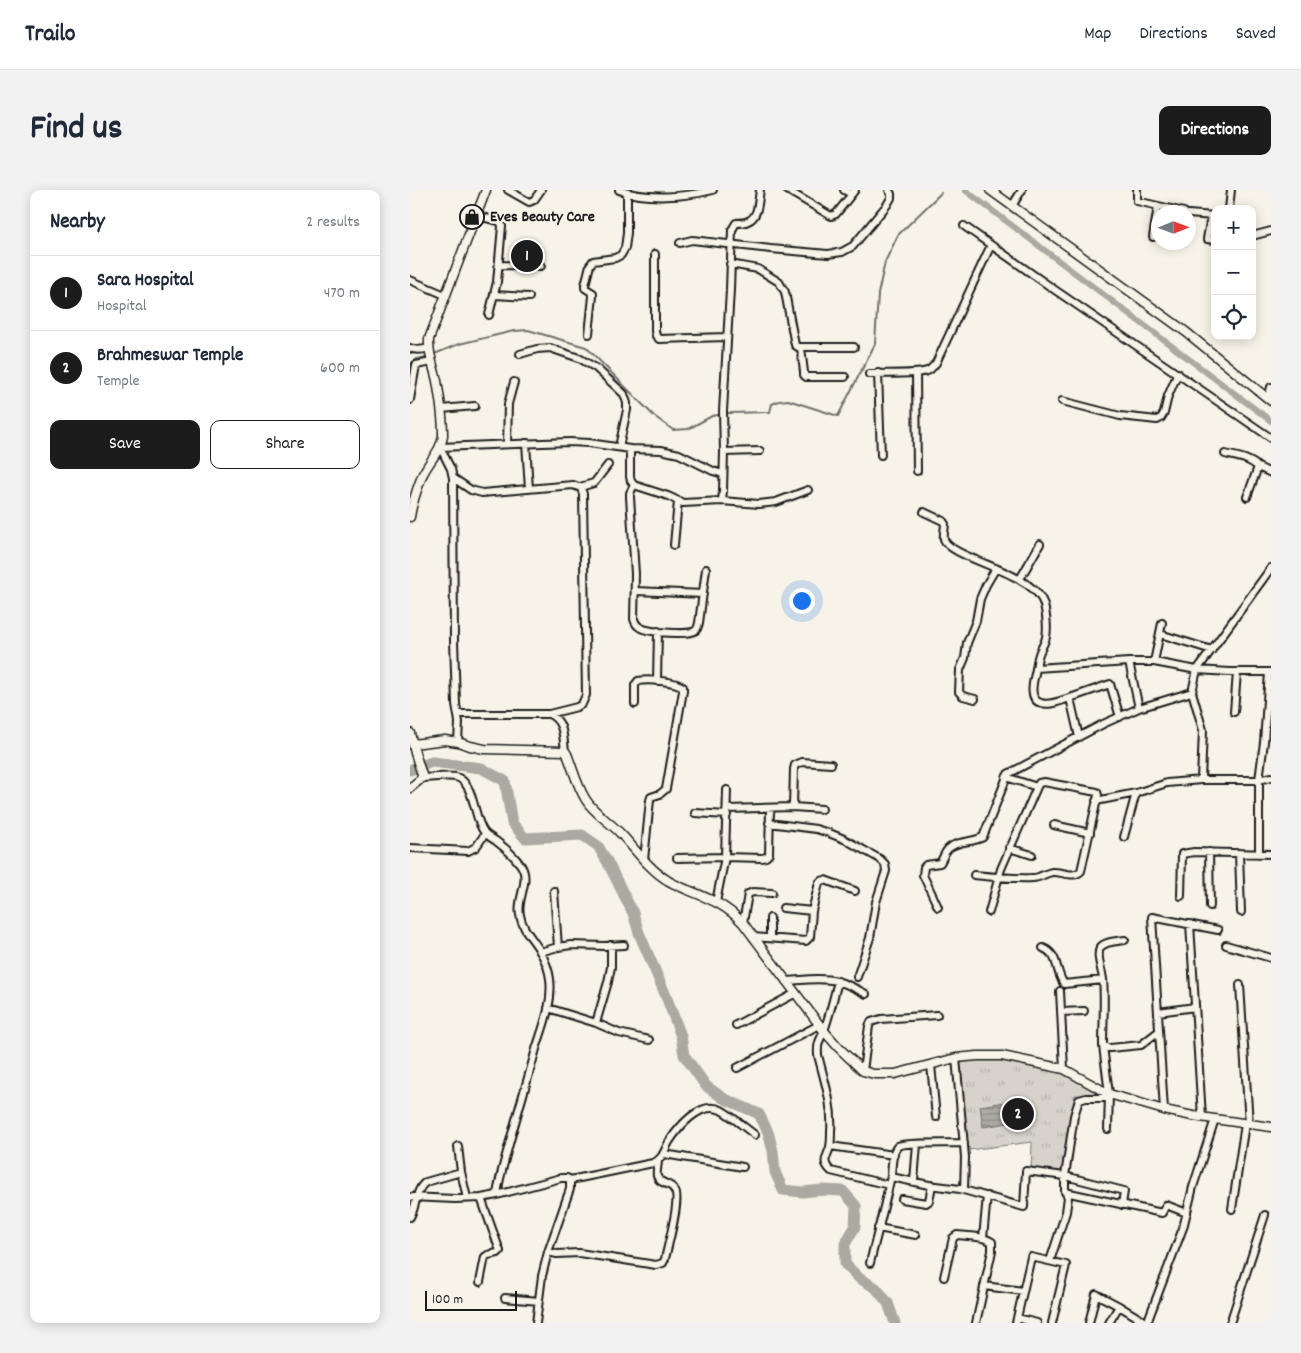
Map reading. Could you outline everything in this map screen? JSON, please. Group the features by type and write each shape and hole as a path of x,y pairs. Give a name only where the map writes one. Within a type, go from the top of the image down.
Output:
{"street":[{"path":"410,511 422,475 440,447 443,436 441,409 430,355 429,339 486,190"},
{"path":"508,190 529,202 534,200 541,190"},
{"path":"619,190 639,195 675,196 713,190"},
{"path":"722,501 723,411 733,226 753,218 757,210 760,190"},
{"path":"787,190 831,216 836,214 853,192 844,190"},
{"path":"680,243 692,240 828,254 842,252 853,246 887,205 891,194 888,190"},
{"path":"990,190 1186,332 1269,399 1271,387"},
{"path":"1012,206 1022,190"},
{"path":"1137,190 1137,201 1154,205"},
{"path":"1229,205 1231,190"},
{"path":"589,334 594,296 585,286 590,265 593,261 621,255 625,248 627,193"},
{"path":"1196,215 1211,216"},
{"path":"476,216 499,221 501,222 502,229 497,282 489,315"},
{"path":"1211,224 1207,239 1211,240"},
{"path":"964,226 1271,438"},
{"path":"1256,235 1271,231"},
{"path":"869,374 916,373 926,372 932,368 991,246"},
{"path":"655,254 655,331 658,338 727,337"},
{"path":"730,264 758,269 779,282 785,292 795,345 802,348 854,347"},
{"path":"499,265 540,266"},
{"path":"410,280 445,295"},
{"path":"494,295 530,297"},
{"path":"410,348 430,355"},
{"path":"520,354 550,348 579,358 596,368 624,394 627,410 620,447"},
{"path":"802,348 804,375 806,377 845,377"},
{"path":"410,400 416,365 430,355"},
{"path":"916,373 917,471"},
{"path":"1062,401 1120,416 1157,420 1164,413 1168,396 1178,373"},
{"path":"878,374 881,455"},
{"path":"507,444 508,404 514,382"},
{"path":"441,409 475,406"},
{"path":"440,447 570,442 630,449 661,450 679,454 714,472 723,474"},
{"path":"526,443 529,489"},
{"path":"440,447 451,469 453,478 454,640 458,742"},
{"path":"630,449 631,482 634,485 668,496 682,503 722,501 759,504 776,502 808,490"},
{"path":"724,452 760,451"},
{"path":"1225,454 1247,459 1271,473"},
{"path":"453,478 471,490 482,493 573,485 580,487 594,483 608,465"},
{"path":"1247,497 1258,467"},
{"path":"634,485 630,493 636,590 634,619 640,628 658,631 695,632 698,629 706,569"},
{"path":"458,714 549,714 578,707 582,704 586,695 582,494 580,487"},
{"path":"674,545 678,501"},
{"path":"924,512 943,521 945,524 944,539 951,547 1020,579 1041,597 1044,604 1047,636 1038,656 1032,688 1034,698 1039,703 1052,703 1110,684 1120,717"},
{"path":"1020,579 1040,544"},
{"path":"975,699 963,696 959,692 960,670 965,658 967,643 976,621 980,600 996,568"},
{"path":"1201,780 1203,730 1192,692 1197,670 1271,568"},
{"path":"636,590 703,594"},
{"path":"1154,662 1162,623"},
{"path":"657,681 658,631"},
{"path":"1160,634 1212,650"},
{"path":"1129,662 1140,708"},
{"path":"1036,668 1154,662 1197,670 1270,672 1259,780 1259,854"},
{"path":"1234,712 1237,672"},
{"path":"635,704 636,683 642,680 678,684 683,687 666,789 660,794 651,797 650,800 644,860"},
{"path":"938,907 923,875 924,867 940,863 949,848 954,844 983,837 1006,777 1010,772 1079,736 1140,708 1192,692"},
{"path":"1070,698 1079,736"},
{"path":"549,714 560,723 564,751 567,754 586,800 597,813 667,880 716,902 743,923 822,1028 839,1048 864,1071 874,1074 895,1074 956,1058 1002,1056 1064,1069 1109,1096 1164,1110 1271,1127"},
{"path":"422,776 411,737 458,742 484,749 564,751"},
{"path":"793,807 795,765 802,762 831,764"},
{"path":"410,788 422,776 457,777 469,788 480,826 485,834 498,842 520,864 524,872 525,881 520,898 519,915 522,925 540,952 548,969 550,982 548,1008 517,1115 497,1195"},
{"path":"1006,777 1036,787"},
{"path":"1096,801 1136,793 1166,783 1201,780 1259,780 1271,777"},
{"path":"974,875 999,877 1035,878 1054,872 1079,874 1082,871 1098,795 1097,792 1044,782 1039,783 1009,848 999,877 989,912"},
{"path":"716,902 725,857 727,790"},
{"path":"1124,837 1136,793"},
{"path":"695,813 793,807 822,809"},
{"path":"677,858 766,857 769,854 770,809"},
{"path":"769,823 816,829 829,833 880,859 885,864 886,871 876,902 870,938 857,977"},
{"path":"1054,825 1090,833"},
{"path":"410,848 468,851 476,847 485,834"},
{"path":"1009,848 1032,855"},
{"path":"1181,896 1182,854 1209,852 1271,854"},
{"path":"1209,852 1210,906"},
{"path":"1239,853 1241,912"},
{"path":"753,937 806,941 810,937 812,911 819,883 825,880 855,891"},
{"path":"554,891 558,947"},
{"path":"743,923 748,894 753,892 772,893"},
{"path":"783,908 812,911"},
{"path":"1164,1110 1152,917 1218,930"},
{"path":"770,918 770,938"},
{"path":"1190,924 1202,1117"},
{"path":"1108,1129 1109,1096 1103,1046 1103,980 1099,955 1101,946 1105,943 1125,940"},
{"path":"1226,944 1271,958"},
{"path":"540,952 571,945 624,945"},
{"path":"596,1023 608,982 611,945"},
{"path":"1043,948 1054,956 1060,978 1064,984 1103,980"},
{"path":"786,981 838,981 866,994"},
{"path":"838,981 819,1040 818,1055 831,1108 832,1120 830,1146 825,1162 831,1171 888,1185"},
{"path":"1232,1210 1247,1124 1240,985"},
{"path":"1060,991 1064,1069"},
{"path":"736,1025 796,993"},
{"path":"1158,1012 1195,1007"},
{"path":"548,1008 596,1023 619,1033 649,1040"},
{"path":"1061,1012 1084,1011"},
{"path":"864,1071 871,1022 881,1019 937,1015"},
{"path":"737,1068 822,1028"},
{"path":"1103,1046 1110,1048 1141,1045 1159,1031"},
{"path":"956,1058 965,1157 964,1190"},
{"path":"931,1065 936,1116"},
{"path":"1050,1261 1066,1212 1068,1197 1065,1192 1065,1176 1074,1116 1079,1100 1082,1098 1109,1096"},
{"path":"410,1197 481,1198 561,1178 570,1180 653,1163 658,1161 664,1154 675,1132 689,1118 699,1111 708,1108 721,1110 755,1136"},
{"path":"1089,1323 1096,1294 1147,1323 1183,1228 1192,1187 1215,1119"},
{"path":"870,1263 897,1147 916,1144 964,1144"},
{"path":"914,1181 916,1144"},
{"path":"458,1146 467,1198"},
{"path":"830,1146 894,1155"},
{"path":"664,1154 743,1167"},
{"path":"548,1252 557,1254 578,1253 656,1265 663,1263 677,1196 672,1186 661,1182 657,1178 658,1161"},
{"path":"891,1176 964,1190 1024,1207 1026,1171 1065,1176 1124,1190 1122,1205"},
{"path":"410,1217 415,1208 419,1189 426,1182 461,1172"},
{"path":"536,1323 542,1276 548,1252 570,1189 570,1180"},
{"path":"902,1199 926,1203 929,1201 932,1185"},
{"path":"1065,1192 1162,1213 1166,1205 1187,1213"},
{"path":"983,1238 987,1196"},
{"path":"480,1282 485,1257 498,1253 500,1250 481,1198"},
{"path":"1230,1323 1266,1215"},
{"path":"878,1228 916,1235"},
{"path":"944,1277 955,1236 964,1235 983,1238 992,1242 993,1246 976,1323"},
{"path":"1037,1323 1016,1321 1031,1257 1066,1265 1052,1323"},
{"path":"984,1286 1023,1291"},
{"path":"505,1298 539,1301"},
{"path":"1109,1323 1119,1306"}],"green space":[{"path":"993,1058 1063,1072 1097,1093 1097,1097 1075,1095 1064,1174 1031,1170 1032,1142 968,1150 960,1060"}],"shaded area":[{"path":"1005,1102 1008,1123 983,1127 980,1106"}],"waterway":[{"path":"965,190 1271,421"},
{"path":"432,355 459,344 514,331 528,330 586,347 654,416 673,430 688,429 712,416 729,413 770,412 772,404 788,400 838,416 875,344 878,294 885,262 898,235 941,193"},
{"path":"410,364 417,359 427,357"},
{"path":"410,770 432,762 481,768 505,781 512,823 525,838 582,835 598,846 633,913 639,933 681,1036 684,1055 706,1086 723,1098 759,1114 768,1132 773,1151 775,1172 783,1190 803,1192 843,1191 856,1206 855,1227 845,1244 845,1264 859,1278 876,1288 888,1303 895,1323"}],"place":[{"name":"Eves Beauty Care","path":"472,217"},
{"name":"Sara Hospital","path":"527,256"},
{"name":"Brahmeswar Temple","path":"1018,1114"}]}
